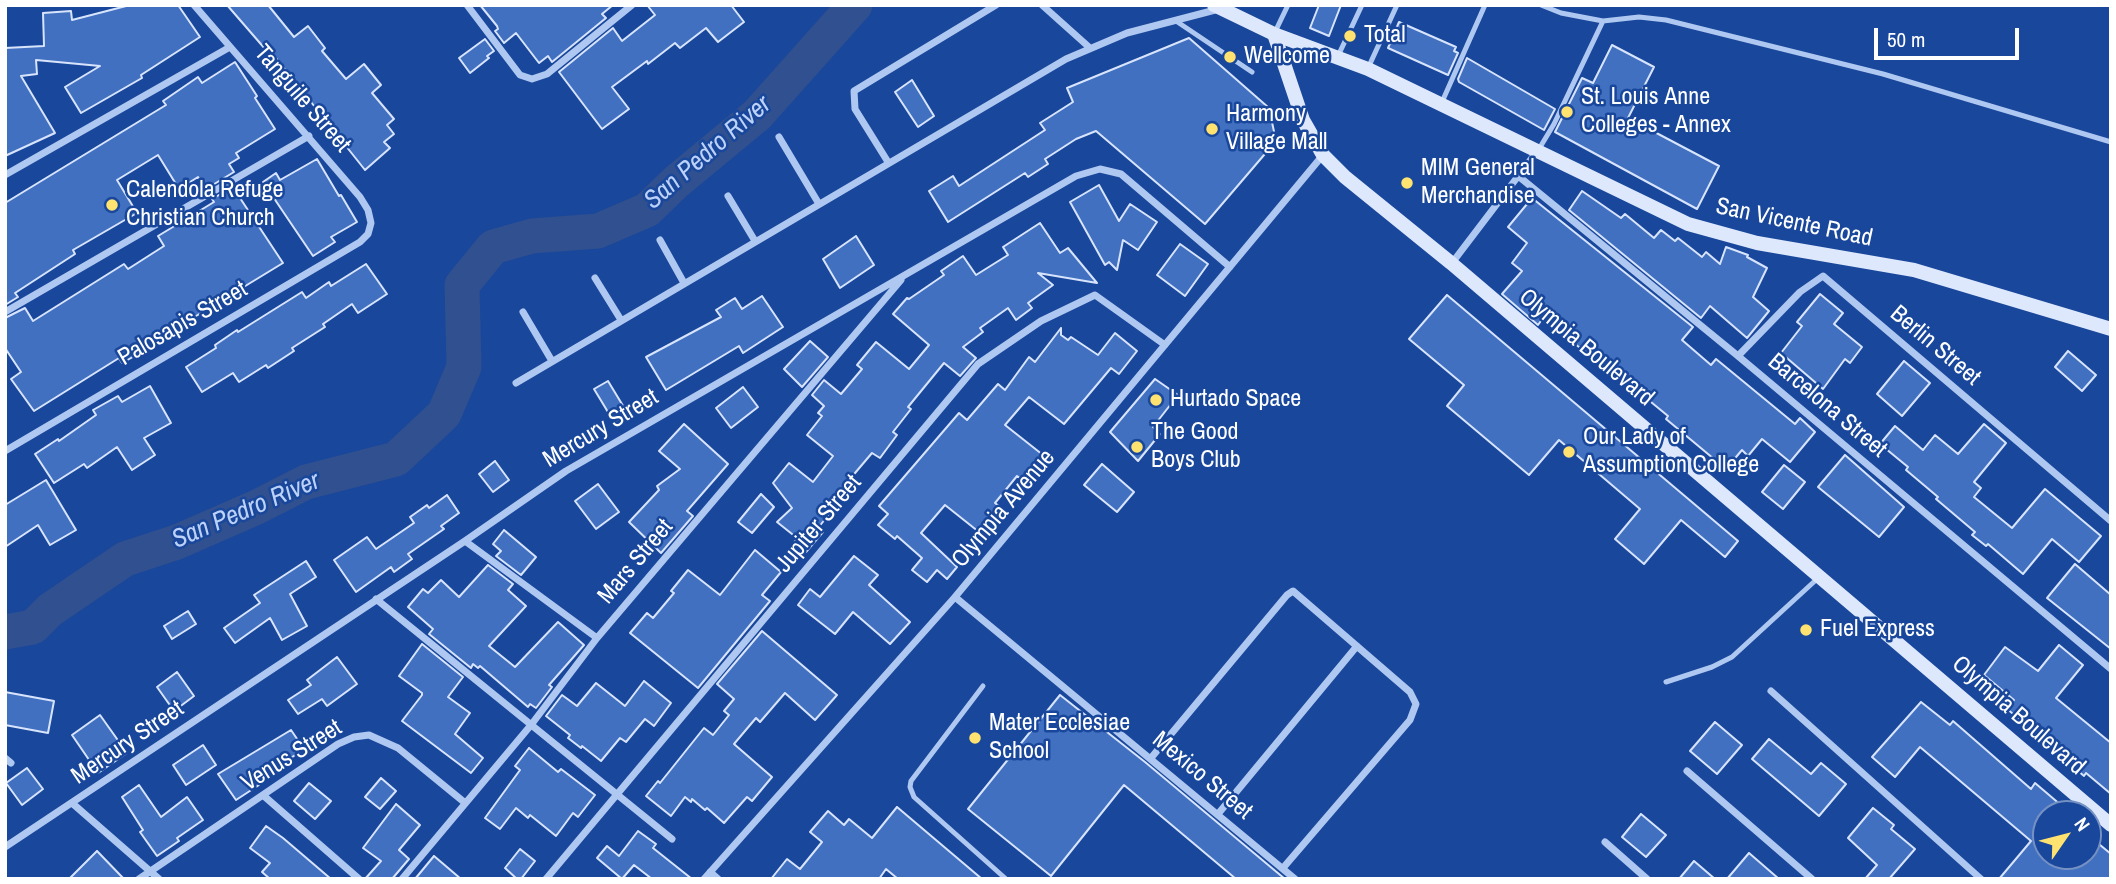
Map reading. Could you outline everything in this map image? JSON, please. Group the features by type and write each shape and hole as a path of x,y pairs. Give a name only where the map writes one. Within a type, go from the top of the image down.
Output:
{"main road":[{"name":"San Vicente Road","path":"1217,7 1274,34 1368,69 1688,224 1757,243 1914,270 2111,329"},
{"name":"Olympia Boulevard","path":"1274,34 1303,120 1323,155 1345,177 1451,263 2111,825"}],"street":[{"name":"Tanguile Street","path":"194,5 360,197 368,210 371,223"},
{"path":"467,5 520,75 532,79 547,74 632,5"},
{"path":"888,162 855,109 854,91 996,5"},
{"path":"1042,5 1090,48"},
{"path":"516,383 888,162 1090,48 1127,33 1217,7"},
{"path":"5,175 230,47"},
{"path":"5,312 309,136"},
{"path":"779,136 819,204"},
{"path":"1451,263 1538,150"},
{"name":"Olympia Avenue","path":"707,875 955,597 1323,155"},
{"name":"Mercury Street","path":"5,847 466,541 566,471 1076,176 1100,169 1121,174 1230,267"},
{"name":"Barcelona Street","path":"1517,176 1738,356 2111,669"},
{"path":"728,197 755,241"},
{"name":"Palosapis Street","path":"5,451 360,242 368,234 371,223"},
{"path":"660,240 684,283"},
{"name":"Mars Street","path":"402,879 531,725 597,638 906,275"},
{"name":"Berlin Street","path":"1738,356 1800,292 1823,276 2111,521"},
{"path":"595,278 621,320"},
{"name":"Jupiter Street","path":"546,879 978,363 1041,321 1095,295 1165,345"},
{"path":"523,312 552,361"},
{"path":"466,541 597,638"},
{"path":"1151,758 1293,590 1410,692 1416,704 1410,720 1283,868"},
{"name":"Mexico Street","path":"955,597 1295,879"},
{"path":"376,599 672,839"},
{"path":"1218,814 1357,646"},
{"path":"1772,691 1981,879"},
{"name":"Venus Street","path":"139,879 338,744 355,737 369,735 398,748 464,802"},
{"path":"1687,771 1812,879"},
{"path":"264,796 359,879"},
{"path":"72,803 159,879"},
{"path":"1605,842 1647,879"},
{"path":"707,875 718,879"}],"lane":[{"path":"1274,34 1289,5"},
{"path":"1338,57 1362,5"},
{"path":"1368,69 1397,5"},
{"path":"1441,104 1485,5"},
{"path":"1541,5 1561,13 1603,21 1639,16 1666,20 1883,74 2111,142"},
{"path":"1175,20 1252,72"},
{"path":"1538,150 1554,124 1603,21"},
{"path":"1666,682 1712,667 1732,657 1819,577"},
{"path":"983,686 911,781 910,787 914,797 1006,879"}],"building":[{"path":"130,5 178,5 200,37 141,75 142,78 81,113 65,87 100,66 36,60 37,74 21,76 55,133 5,156 5,48 44,46 43,13 71,11 72,20"},
{"path":"227,5 268,5 294,37 308,26 325,48 322,51 346,79 364,64 381,85 372,93 394,119 387,125 394,134 384,142 390,148 365,170 268,48 266,50"},
{"path":"480,5 613,5 602,14 606,18 552,62 548,56 539,63 516,33 504,43 495,31 497,26"},
{"path":"647,5 731,5 744,22 718,42 706,28 680,48 675,43 612,87 629,109 602,129 559,72 613,28 622,41 655,15"},
{"path":"1319,5 1341,5 1329,36 1310,28"},
{"path":"1399,22 1456,47 1454,51 1458,53 1448,75 1388,48"},
{"path":"1189,38 1269,108 1276,141 1205,224 1096,131 1076,139 1045,159 1048,164 1028,177 1025,173 948,222 929,191 953,176 959,186 1045,130 1040,123 1073,102 1067,88"},
{"path":"485,39 494,51 470,73 459,58"},
{"path":"1612,45 1654,67 1628,118 1719,166 1697,209 1555,132 1582,78 1593,83"},
{"path":"1467,58 1555,109 1544,130 1459,82"},
{"path":"235,62 275,129 236,153 239,158 229,164 234,172 206,189 198,177 179,189 158,155 117,180 137,213 73,250 75,254 15,293 18,297 5,305 5,203 166,105 163,101 198,77 202,83"},
{"path":"912,80 934,116 918,127 895,92"},
{"path":"317,159 357,222 331,237 335,242 313,256 263,182 276,173 280,180"},
{"path":"240,183 247,193 240,198 283,263 178,327 179,330 158,343 122,363 119,358 34,411 11,379 21,372 5,348 5,318 25,308 33,321 124,264 128,269 164,246 158,236"},
{"path":"1099,185 1119,221 1130,204 1157,222 1138,250 1123,240 1117,270 1109,262 1105,265 1070,202"},
{"path":"1582,191 1621,218 1625,214 1654,238 1661,230 1675,241 1678,238 1702,257 1706,252 1720,264 1726,247 1748,255 1747,257 1767,268 1753,297 1769,311 1747,338 1710,306 1701,318 1569,210"},
{"path":"1532,198 1693,327 1682,340 1711,365 1716,359 1795,424 1800,418 1815,432 1790,462 1762,439 1748,456 1742,450 1726,469 1606,365 1543,318 1538,325 1502,294 1522,271 1512,263 1527,243 1508,227"},
{"path":"1040,223 1060,253 1068,248 1097,283 1038,273 1053,285 1028,303 1032,308 1016,320 1008,308 980,328 983,332 963,347 976,358 960,376 944,363 908,407 911,409 893,432 897,435 880,458 872,453 833,499 838,503 818,528 823,532 806,552 794,543 797,538 777,522 792,508 773,483 789,463 813,482 833,456 807,435 822,416 818,413 824,406 812,395 824,380 841,394 862,369 857,365 876,342 909,369 929,345 893,314 907,298 944,275 941,271 963,256 976,275 1008,255 1003,247"},
{"path":"856,236 874,265 840,288 823,259"},
{"path":"1180,244 1208,264 1185,296 1157,275"},
{"path":"366,264 387,294 358,313 352,304 323,324 325,327 292,348 294,351 268,368 266,365 239,382 233,373 202,392 186,367 216,348 215,345 237,330 238,332 302,292 306,298 329,282 331,286"},
{"path":"1820,294 1843,313 1834,324 1862,347 1850,363 1845,359 1823,389 1781,353 1802,326 1797,322"},
{"path":"1447,295 1738,541 1725,557 1681,520 1644,564 1615,539 1640,509 1559,440 1529,475 1447,406 1464,385 1409,339"},
{"path":"762,296 783,327 743,353 739,346 666,390 646,357 721,317 716,310 735,298 742,309"},
{"path":"1061,328 1061,335 1068,340 1071,337 1098,355 1115,333 1137,351 1119,374 1111,368 1064,424 1029,397 1005,425 1043,455 1023,480 1017,476 995,503 1004,510 984,536 945,505 921,533 957,567 947,579 937,570 927,582 912,570 922,558 897,536 895,539 878,525 888,514 879,506 959,413 967,420 998,384 1005,390 1029,357 1035,362"},
{"path":"810,341 828,357 802,387 784,369"},
{"path":"2068,351 2096,375 2082,391 2055,367"},
{"path":"1904,361 1930,383 1902,416 1877,394"},
{"path":"1155,379 1178,395 1153,427 1160,434 1138,461 1110,432"},
{"path":"608,381 628,414 614,422 594,389"},
{"path":"150,386 171,423 144,438 155,455 132,470 117,447 87,468 84,464 54,483 35,454 96,415 93,410 118,396 122,402"},
{"path":"743,387 758,407 731,428 716,408"},
{"path":"684,424 728,464 687,511 693,516 661,553 629,522 659,490 657,486 680,469 659,451"},
{"path":"1984,424 2006,443 1974,482 1981,488 1974,497 2012,528 2045,489 2101,536 2079,562 2052,539 2023,574 1988,544 1986,546 1972,535 1975,532 1936,499 1938,497 1906,470 1908,467 1880,444 1895,426 1923,450 1935,435 1958,454"},
{"path":"1845,455 1904,507 1879,537 1818,487"},
{"path":"495,461 509,480 493,492 479,474"},
{"path":"1102,464 1134,492 1117,512 1084,485"},
{"path":"1784,465 1805,482 1783,509 1762,492"},
{"path":"46,480 76,530 50,545 38,525 5,547 5,505"},
{"path":"598,484 619,512 596,529 575,501"},
{"path":"761,494 774,507 752,533 738,522"},
{"path":"447,495 459,513 441,526 444,529 408,554 412,559 394,572 391,567 356,592 334,560 367,537 376,549 414,523 410,517"},
{"path":"504,530 536,557 521,575 496,556 501,551 493,544"},
{"path":"755,550 781,572 762,595 770,601 698,688 630,633 647,613 653,618 674,593 671,591 688,570 720,595"},
{"path":"854,556 878,575 869,585 910,622 890,644 853,612 835,634 798,605 810,589 820,597"},
{"path":"306,561 316,577 290,594 307,626 282,640 270,618 235,643 224,628 260,603 254,595"},
{"path":"2075,564 2111,595 2111,649 2047,598"},
{"path":"488,565 513,584 508,590 526,606 489,646 515,667 558,622 584,645 549,685 552,687 536,708 530,704 528,707 480,666 478,668 473,664 471,668 429,634 433,629 408,607 423,589 428,593 441,580 459,597"},
{"path":"188,611 196,624 172,639 164,626"},
{"path":"762,631 837,695 815,720 785,693 760,722 756,718 734,744 772,777 752,801 747,797 724,823 707,808 705,810 692,799 691,802 685,797 671,816 646,796 658,781 660,783 704,728 713,735 729,715 724,711 734,699 717,684"},
{"path":"422,644 463,677 448,697 470,713 455,734 483,758 471,773 402,721 422,693 399,676"},
{"path":"2059,645 2083,665 2056,698 2111,743 2111,794 2086,773 2084,776 2064,759 2066,757 2007,709 2014,700 1984,675 2005,647 2038,671"},
{"path":"337,657 357,684 327,706 322,699 298,714 288,700 311,685 307,680"},
{"path":"177,672 194,696 174,711 157,687"},
{"path":"644,681 671,703 654,726 645,719 626,742 620,738 601,761 568,738 570,735 546,716 562,695 577,706 596,683 625,706"},
{"path":"5,692 54,701 48,733 5,725"},
{"path":"1060,695 1285,879 1236,879 1124,785 1051,876 968,809"},
{"path":"1921,702 1950,725 1953,721 2031,789 2035,783 2055,800 2032,800 2032,870 2102,870 2102,847 2111,854 2111,879 1999,879 2031,841 1920,747 1895,777 1872,757"},
{"path":"100,715 127,753 98,773 72,735"},
{"path":"1715,722 1742,745 1717,774 1690,751"},
{"path":"291,730 304,749 257,781 259,785 236,800 218,774"},
{"path":"1769,739 1811,774 1821,763 1846,784 1819,816 1752,759"},
{"path":"203,745 216,765 186,785 173,765"},
{"path":"529,748 558,772 561,769 595,795 578,817 573,813 556,836 530,815 528,818 516,808 500,829 485,818 520,770 515,766"},
{"path":"27,768 43,789 22,805 6,783"},
{"path":"381,778 396,791 380,809 365,797"},
{"path":"309,783 331,801 315,819 294,801"},
{"path":"139,785 161,817 187,797 203,820 157,856 140,832 143,830 122,797"},
{"path":"396,804 420,825 399,850 409,859 392,879 365,879 381,861 363,848"},
{"path":"897,807 982,879 898,879 886,869 879,879 771,879 787,859 800,869 822,842 810,832 828,811 844,825 849,819 872,838"},
{"path":"1873,808 1894,825 1891,829 1915,849 1889,879 1865,879 1877,865 1848,838"},
{"path":"1641,814 1666,835 1646,857 1622,837"},
{"path":"266,826 331,879 270,879 262,872 270,863 250,848"},
{"path":"638,831 656,844 653,848 692,879 652,879 634,865 622,879 597,858 607,846 619,856"},
{"path":"520,849 535,861 521,879 517,879 505,868"},
{"path":"97,851 124,879 69,879"},
{"path":"1749,853 1779,879 1727,879"},
{"path":"434,856 461,879 415,879"},
{"path":"1694,861 1715,879 1679,879"}],"waterway":[{"name":"San Pedro River","path":"5,632 33,627 50,610 125,559 177,542 306,482 396,459 444,414 464,367 462,285 493,247 532,236 598,231 647,210 676,182 757,115 855,5"}],"place":[{"name":"Total","path":"1350,36"},
{"name":"Wellcome","path":"1230,57"},
{"name":"St. Louis Anne Colleges - Annex","path":"1567,112"},
{"name":"Harmony Village Mall","path":"1212,129"},
{"name":"MIM General Merchandise","path":"1407,183"},
{"name":"Calendola Refuge Christian Church","path":"112,205"},
{"name":"Hurtado Space","path":"1156,400"},
{"name":"The Good Boys Club","path":"1137,447"},
{"name":"Our Lady of Assumption College","path":"1569,452"},
{"name":"Fuel Express","path":"1806,630"},
{"name":"Mater Ecclesiae School","path":"975,738"}]}
